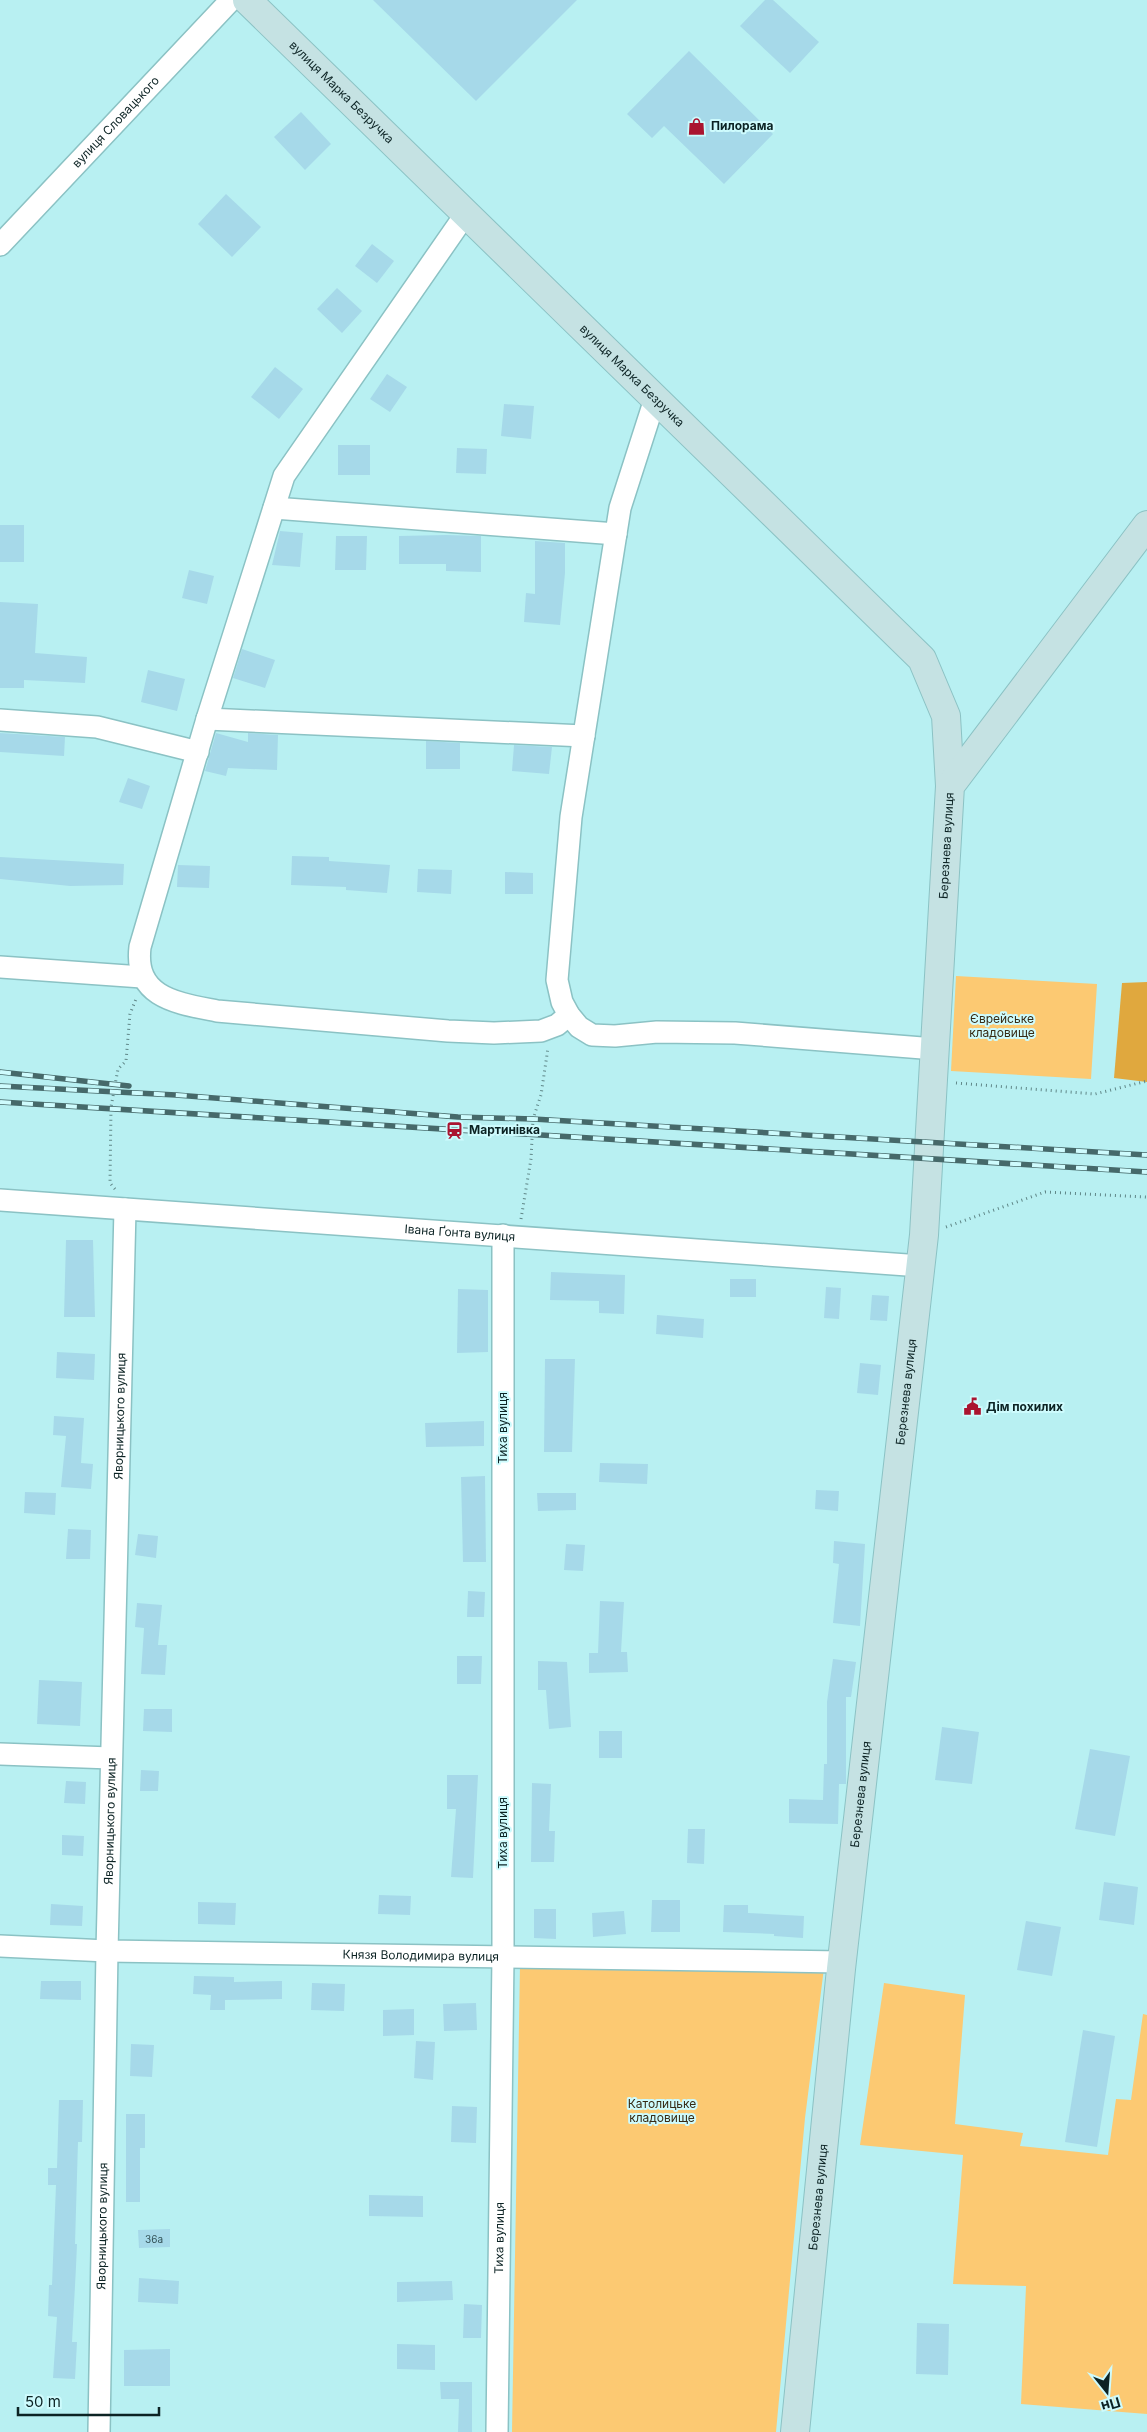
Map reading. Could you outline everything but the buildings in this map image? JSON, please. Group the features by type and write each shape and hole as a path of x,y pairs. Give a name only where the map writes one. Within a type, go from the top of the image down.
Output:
{"main road":[{"name":"вулиця Марка Безручка","path":"247,0 655,400 732,471 922,659 946,716 950,786"},
{"name":"Березнева вулиця","path":"795,2432 842,1962 924,1235 950,786 1147,525"}],"street":[{"name":"вулиця Словацького","path":"0,245 231,0"},
{"path":"465,215 284,476 207,719 140,946 138,962 142,977 153,990 183,1004 227,1012 466,1032 540,1031 563,1020 592,1035 614,1036 657,1032 735,1033 935,1049"},
{"path":"563,1020 562,1002 557,980 571,817 620,508 655,400"},
{"path":"274,508 616,534"},
{"path":"207,719 584,736"},
{"path":"0,720 97,727 198,752"},
{"path":"0,967 142,977"},
{"name":"Івана Ґонта вулиця","path":"0,1200 921,1266"},
{"name":"Яворницького вулиця","path":"99,2432 107,1952 125,1209"},
{"name":"Тиха вулиця","path":"497,2432 512,1236"},
{"path":"0,1754 112,1758"},
{"name":"Князя Володимира вулиця","path":"0,1946 107,1952 842,1962"}],"path":[{"path":"125,1209 121,1196 110,1182 111,1107 118,1070 126,1060 130,1014 142,977"},
{"path":"512,1236 523,1202 532,1159 533,1119 541,1095 545,1054 563,1020"},
{"path":"933,1081 1094,1094 1147,1081"},
{"path":"924,1235 1045,1192 1147,1197"}],"green space":[{"name":"Єврейське кладовище","path":"956,976 1097,984 1091,1079 951,1071"},
{"name":"Католицьке кладовище","path":"520,1966 824,1968 805,2118 776,2432 512,2432"},
{"path":"884,1983 965,1995 955,2124 1023,2133 1020,2146 1108,2155 1116,2099 1131,2100 1143,2014 1147,2015 1147,2414 1021,2404 1026,2286 953,2284 963,2155 860,2145"}],"shaded area":[{"path":"1147,982 1147,1082 1114,1078 1122,983"}],"railway":[{"path":"0,1072 129,1086"},
{"path":"0,1086 176,1095 458,1117 533,1119 1147,1155"},
{"path":"0,1102 1147,1172"}],"place":[{"name":"Пилорама","path":"697,126"},
{"name":"Мартинівка","path":"455,1130"},
{"name":"Дiм похилих","path":"972,1407"}]}
